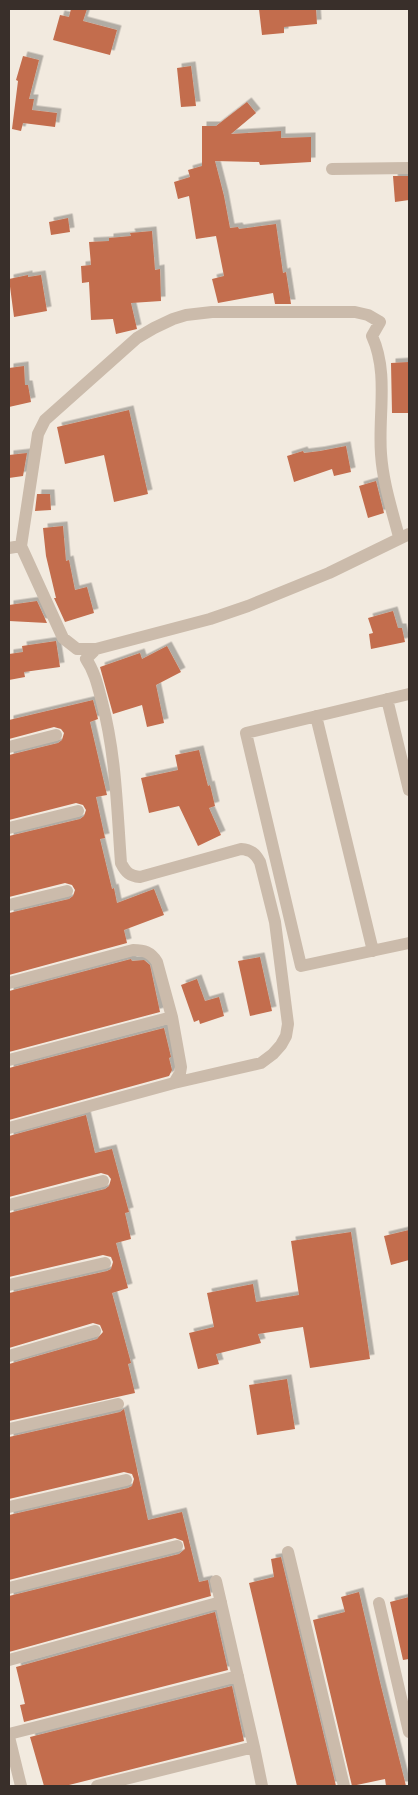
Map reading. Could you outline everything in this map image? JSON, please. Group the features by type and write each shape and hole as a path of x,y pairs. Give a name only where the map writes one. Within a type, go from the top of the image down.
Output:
{"street":[{"path":"332,169 409,168"},
{"path":"212,312 355,312 380,322 372,336 377,346 382,372 381,454 385,480 404,535 329,573 248,606 210,619 96,649 77,649 63,638 15,547 38,434 45,420 137,338 173,319 186,315 212,312"},
{"path":"9,1128 174,1083 262,1063 273,1054 286,1036 288,1024 275,922 260,862 256,855 250,850 241,849 140,877 132,876 125,871 121,864 113,758 108,726 93,670 86,659 96,649"},
{"path":"409,694 246,733 301,966 409,944"},
{"path":"387,699 409,790"},
{"path":"316,716 373,951"},
{"path":"9,747 56,735"},
{"path":"9,828 78,811"},
{"path":"9,905 67,890"},
{"path":"9,983 133,950 141,950 152,955 157,962 172,1017 181,1067 174,1083"},
{"path":"9,1060 172,1017"},
{"path":"9,1205 103,1181"},
{"path":"9,1285 105,1263"},
{"path":"9,1356 95,1332"},
{"path":"9,1429 118,1404"},
{"path":"9,1507 126,1480"},
{"path":"9,1588 177,1546"},
{"path":"288,1552 344,1786"},
{"path":"216,1581 262,1786"},
{"path":"9,1660 221,1602"},
{"path":"379,1603 409,1732"},
{"path":"21,1786 9,1735 238,1676"},
{"path":"97,1786 254,1747"}],"building":[{"path":"71,9 87,9 83,21 117,30 110,55 53,40 60,15 69,17"},
{"path":"259,9 316,9 317,24 284,27 284,33 262,35"},
{"path":"23,56 39,60 29,99 34,99 32,110 57,113 55,127 23,123 21,131 12,129 18,81 16,80"},
{"path":"191,66 196,106 181,107 177,68"},
{"path":"247,102 256,113 231,134 281,131 281,138 311,137 311,162 260,165 259,162 215,161 230,228 238,227 239,229 276,224 283,273 286,272 291,304 275,304 273,293 218,303 212,279 224,276 216,236 196,239 189,196 178,199 174,182 190,177 188,170 202,166 202,126 216,126"},
{"path":"393,176 409,176 409,200 395,202"},
{"path":"68,218 70,232 51,235 49,222"},
{"path":"152,231 155,270 160,269 161,301 131,303 137,329 116,334 113,319 91,320 89,282 82,283 81,266 91,265 89,242 109,241 109,238 131,236 130,233"},
{"path":"28,275 28,277 41,275 47,311 14,317 9,279"},
{"path":"409,362 409,413 392,413 391,363"},
{"path":"24,366 25,385 28,385 31,402 9,407 9,368"},
{"path":"129,410 148,494 114,502 104,455 65,464 57,427"},
{"path":"346,446 351,472 334,476 332,469 294,482 287,456 303,451 304,453"},
{"path":"27,453 23,476 9,478 9,455"},
{"path":"376,481 384,513 368,518 359,486"},
{"path":"37,494 50,494 51,510 35,511"},
{"path":"63,526 66,561 69,560 75,590 87,587 94,613 65,622 54,598 56,598 46,556 43,528"},
{"path":"37,601 47,623 9,621 9,605"},
{"path":"393,611 398,628 402,628 405,642 371,649 369,634 373,633 368,618"},
{"path":"56,641 60,667 24,672 25,677 9,680 9,654 23,652 22,646"},
{"path":"167,646 181,672 156,685 164,723 147,727 142,705 113,714 100,667 140,653 142,659"},
{"path":"93,700 98,719 90,722 107,795 96,797 105,838 100,839 112,889 114,888 117,903 154,889 164,915 124,930 127,943 9,975 9,913 69,899 73,896 75,890 72,885 65,883 9,897 9,836 80,819 84,816 86,810 83,805 76,803 9,820 9,755 58,743 62,740 64,733 61,729 54,727 9,739 9,720"},
{"path":"199,750 215,806 209,808 221,835 198,846 179,806 149,813 141,778 178,770 175,755"},
{"path":"260,957 272,1011 250,1016 238,961"},
{"path":"131,959 132,961 144,960 150,965 160,1012 9,1052 9,991"},
{"path":"197,979 205,1001 219,997 224,1016 200,1024 199,1020 194,1022 181,985"},
{"path":"164,1028 171,1057 169,1058 172,1070 169,1076 9,1120 9,1068"},
{"path":"86,1115 95,1153 112,1149 129,1212 125,1213 131,1239 116,1243 128,1288 112,1293 131,1363 128,1364 135,1393 9,1421 9,1364 97,1339 103,1332 100,1325 93,1323 9,1348 9,1293 107,1271 111,1269 113,1262 111,1257 103,1255 9,1277 9,1213 105,1189 109,1186 111,1179 108,1175 101,1173 9,1197 9,1136"},
{"path":"409,1230 409,1260 391,1265 384,1236"},
{"path":"351,1232 370,1359 310,1368 303,1327 258,1334 261,1343 216,1354 219,1364 198,1369 189,1333 214,1327 207,1293 253,1284 256,1302 299,1295 291,1241"},
{"path":"287,1379 295,1429 257,1435 249,1385"},
{"path":"124,1409 148,1520 182,1512 199,1582 208,1580 211,1596 9,1652 9,1596 179,1554 185,1549 183,1541 175,1538 9,1580 9,1515 128,1488 132,1486 134,1479 132,1474 124,1472 9,1499 9,1437 120,1412"},
{"path":"281,1557 336,1786 297,1786 249,1583 274,1577 271,1559"},
{"path":"359,1592 406,1786 386,1786 385,1779 352,1786 313,1620 345,1612 341,1597"},
{"path":"409,1597 409,1659 403,1660 390,1602"},
{"path":"215,1612 228,1670 24,1722 20,1705 25,1704 16,1667"},
{"path":"232,1686 244,1741 65,1786 44,1786 30,1737"}]}
